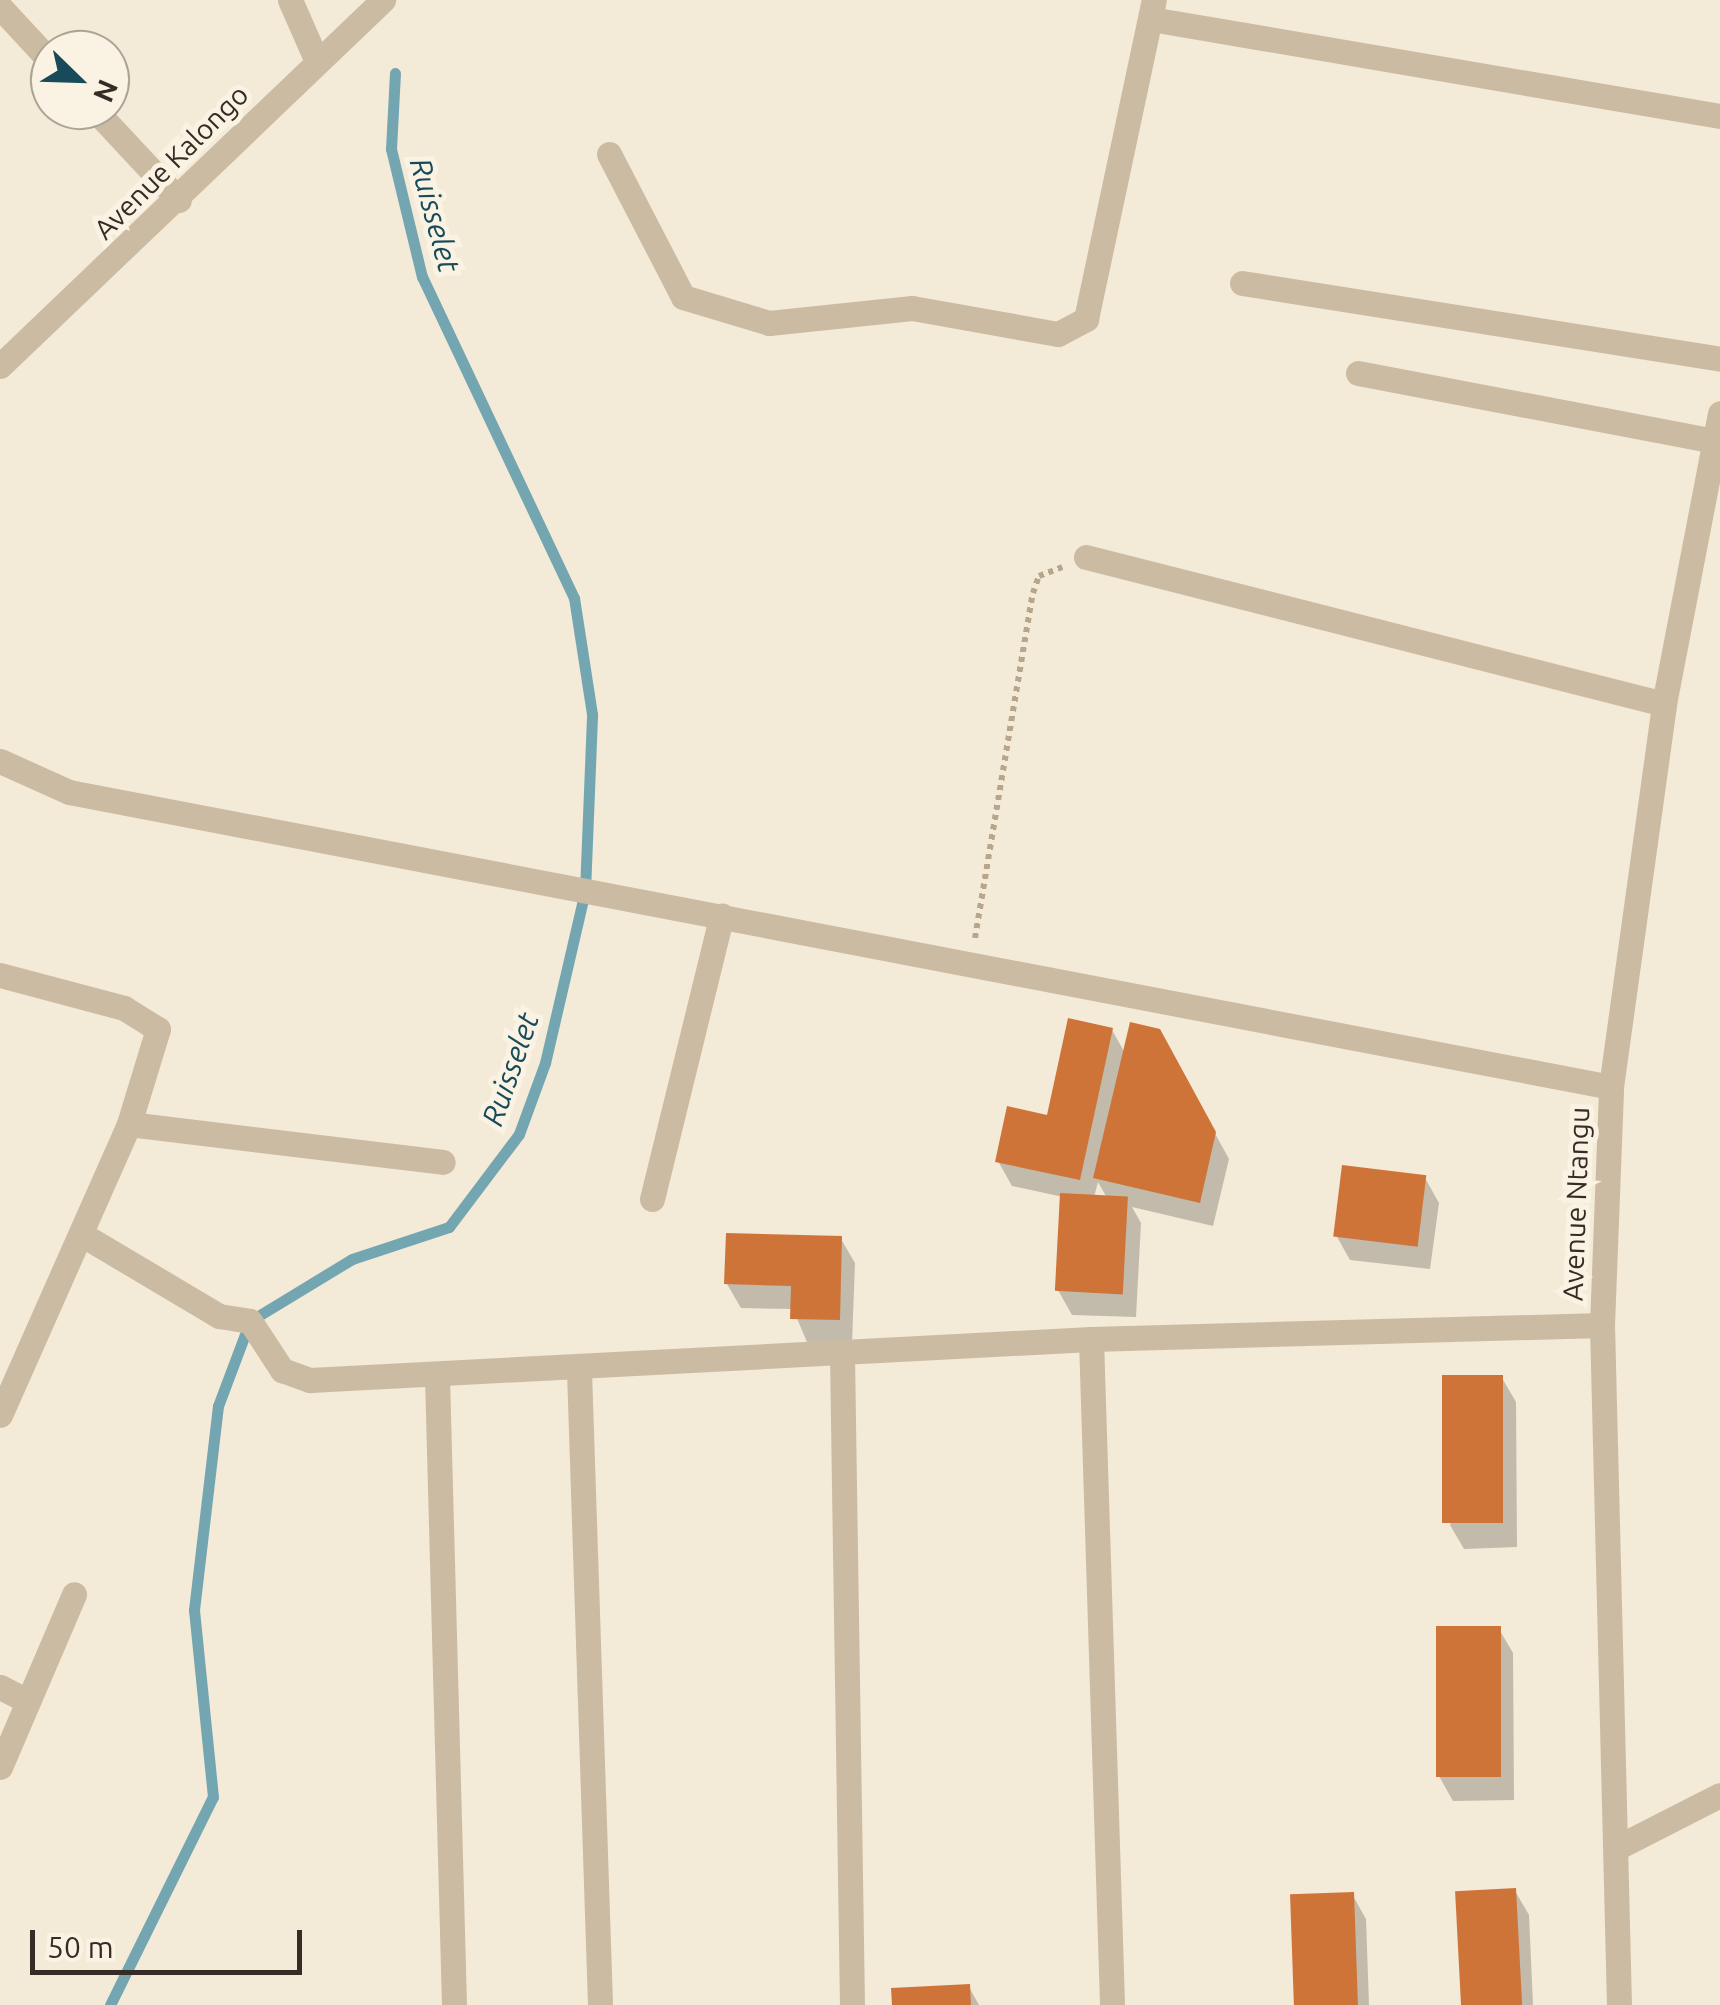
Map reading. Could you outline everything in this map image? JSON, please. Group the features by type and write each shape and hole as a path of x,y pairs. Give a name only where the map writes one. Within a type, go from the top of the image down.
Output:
{"street":[{"path":"290,0 316,57"},
{"name":"Avenue Kalongo","path":"0,366 178,200 316,57 383,0"},
{"path":"0,7 30,39"},
{"path":"608,154 683,297 769,323 912,308 1058,334 1086,318 1152,10 1720,116"},
{"path":"113,130 178,200"},
{"path":"1242,283 1720,359"},
{"path":"1358,374 1715,441"},
{"name":"Avenue Ntangu","path":"1619,2005 1602,1325 1611,1087 1664,704 1720,414"},
{"path":"1086,558 1664,704"},
{"path":"0,762 69,792 972,958 1611,1087"},
{"path":"652,1199 722,914"},
{"path":"0,974 124,1008 158,1029 129,1124 0,1414"},
{"path":"129,1124 443,1162"},
{"path":"81,1234 219,1316 250,1321 297,1378 580,1371 1091,1339 1602,1325"},
{"path":"1091,1339 1112,2005"},
{"path":"842,1356 852,2005"},
{"path":"580,1371 600,2005"},
{"path":"437,1377 454,2005"},
{"path":"0,1766 74,1594"},
{"path":"0,1687 27,1701"},
{"path":"1618,1847 1720,1794"}],"path":[{"path":"972,958 1033,594 1039,576 1086,558"}],"building":[{"path":"1068,1018 1113,1028 1080,1180 995,1162 1007,1106 1047,1115"},
{"path":"1130,1022 1160,1029 1216,1132 1200,1203 1093,1178"},
{"path":"1342,1165 1426,1175 1418,1247 1333,1236"},
{"path":"1060,1193 1128,1197 1123,1294 1055,1291"},
{"path":"726,1233 842,1236 840,1320 790,1319 791,1286 724,1284"},
{"path":"1442,1375 1503,1375 1503,1523 1442,1523"},
{"path":"1436,1626 1501,1626 1501,1777 1436,1777"},
{"path":"1516,1888 1522,2005 1461,2005 1455,1891"},
{"path":"1354,1892 1358,2005 1294,2005 1290,1894"},
{"path":"970,1984 971,2005 892,2005 891,1988"}],"waterway":[{"name":"Ruisselet","path":"110,2005 213,1797 194,1610 218,1406 250,1321 352,1259 449,1227 519,1134 545,1063 585,891 592,714 574,598 422,277 391,149 395,73"}]}
